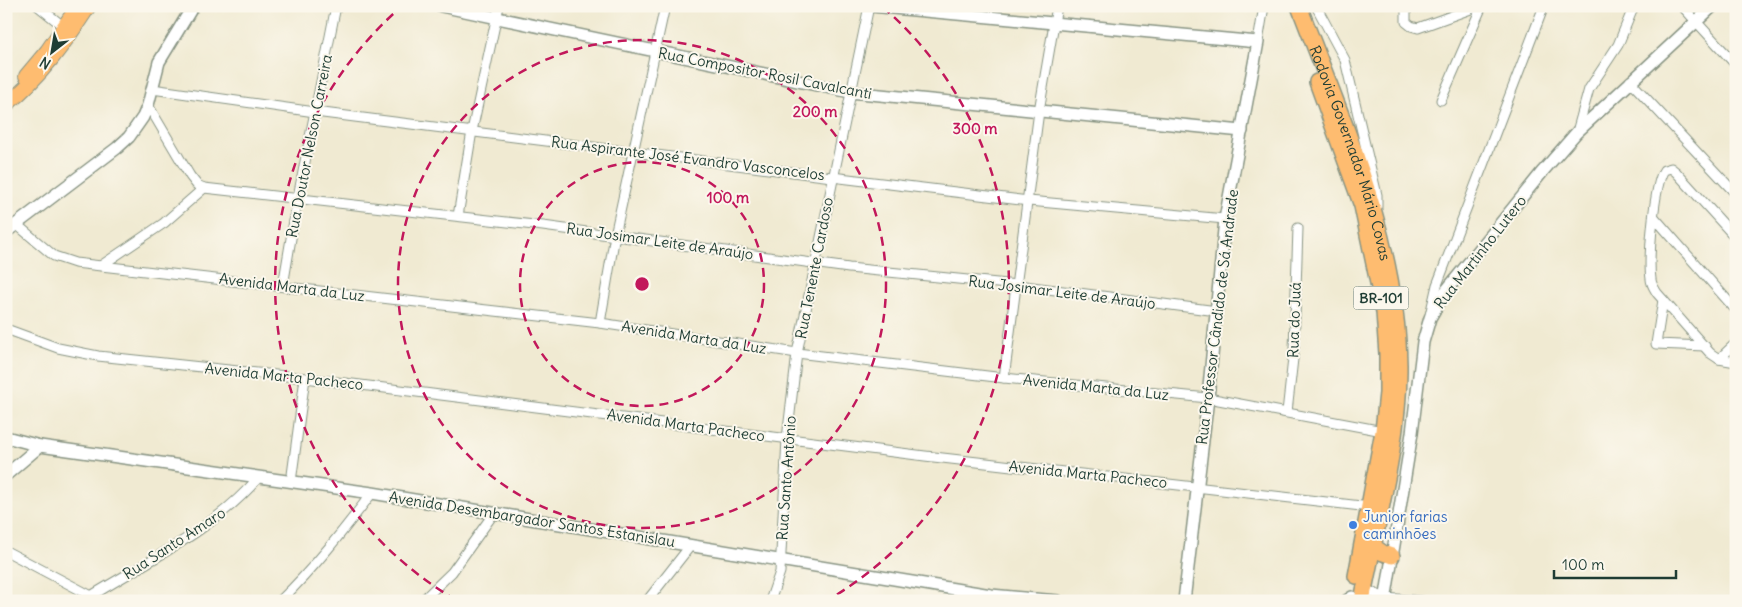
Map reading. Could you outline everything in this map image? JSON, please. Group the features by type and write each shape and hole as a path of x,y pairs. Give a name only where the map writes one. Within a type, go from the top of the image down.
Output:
{"highway":[{"name":"Rodovia Governador Mário Covas","path":"1288,6 1362,206 1384,312 1387,393 1355,598"},
{"name":"Rodovia Governador Mário Covas","path":"1299,6 1350,138 1376,217 1394,310 1399,365 1395,427 1373,546 1355,598"},
{"path":"1373,546 1383,554 1392,556"}],"main road":[{"path":"6,93 34,67 78,6"},
{"path":"6,105 22,92 50,63 90,6"}],"street":[{"path":"38,6 64,27"},
{"path":"6,232 117,148 136,128 148,105 164,52 194,6"},
{"name":"Rua Doutor Nelson Carreira","path":"283,286 298,197 336,6"},
{"name":"Rua Compositor Rosil Cavalcanti","path":"440,6 498,12 655,52 850,92 1242,131"},
{"path":"600,322 615,235 665,6"},
{"path":"870,6 1258,42"},
{"name":"Rua Tenente Cardoso","path":"797,353 814,262 870,6"},
{"path":"1004,378 1039,111 1057,6"},
{"name":"Rua Professor Cândido de Sá Andrade","path":"1184,601 1208,398 1225,219 1264,6"},
{"path":"1316,6 1348,68 1363,141 1377,195 1376,217"},
{"path":"1406,6 1406,22 1418,28 1480,6"},
{"path":"1440,100 1480,6"},
{"path":"1430,318 1437,285 1544,6"},
{"path":"1577,132 1589,89 1618,45 1634,6"},
{"path":"1682,6 1736,65"},
{"name":"Rua Martinho Lutero","path":"1385,599 1412,433 1424,342 1430,318 1445,292 1472,257 1577,132 1713,6"},
{"path":"458,216 472,131 498,12"},
{"path":"1630,81 1736,194"},
{"name":"Rua Aspirante José Evandro Vasconcelos","path":"152,89 315,112 1028,201 1225,219"},
{"path":"102,265 164,223 204,188 197,185 190,176 148,105"},
{"path":"1734,231 1676,172 1667,168 1661,174 1654,217 1650,276 1654,289 1719,359 1736,362"},
{"name":"Rua Josimar Leite de Araújo","path":"204,188 298,197 615,235 884,272 1017,285 1216,311"},
{"path":"1654,217 1736,310"},
{"name":"Avenida Marta da Luz","path":"16,224 54,256 75,263 600,322 797,353 1004,378 1208,398 1382,431"},
{"name":"Rua do Juá","path":"1288,412 1294,350 1298,228"},
{"path":"1663,300 1656,344 1705,346"},
{"name":"Avenida Marta Pacheco","path":"6,329 58,348 98,356 305,378 787,439 1370,507"},
{"path":"1719,359 1736,342"},
{"name":"Rua Santo Antônio","path":"770,601 778,583 787,439 797,353"},
{"path":"291,482 305,378"},
{"name":"Avenida Desembargador Santos Estanislau","path":"6,437 40,446 372,493 691,545 991,598 1058,601"},
{"path":"6,475 40,446"},
{"name":"Rua Santo Amaro","path":"83,601 211,522 234,504 259,477"},
{"path":"280,601 338,539 372,493"},
{"path":"422,601 461,561 494,513"},
{"path":"647,601 691,545"},
{"path":"6,551 101,601"},
{"path":"1355,598 1421,601"}],"place":[{"name":"Junior farias caminhões","path":"1353,525"}]}
